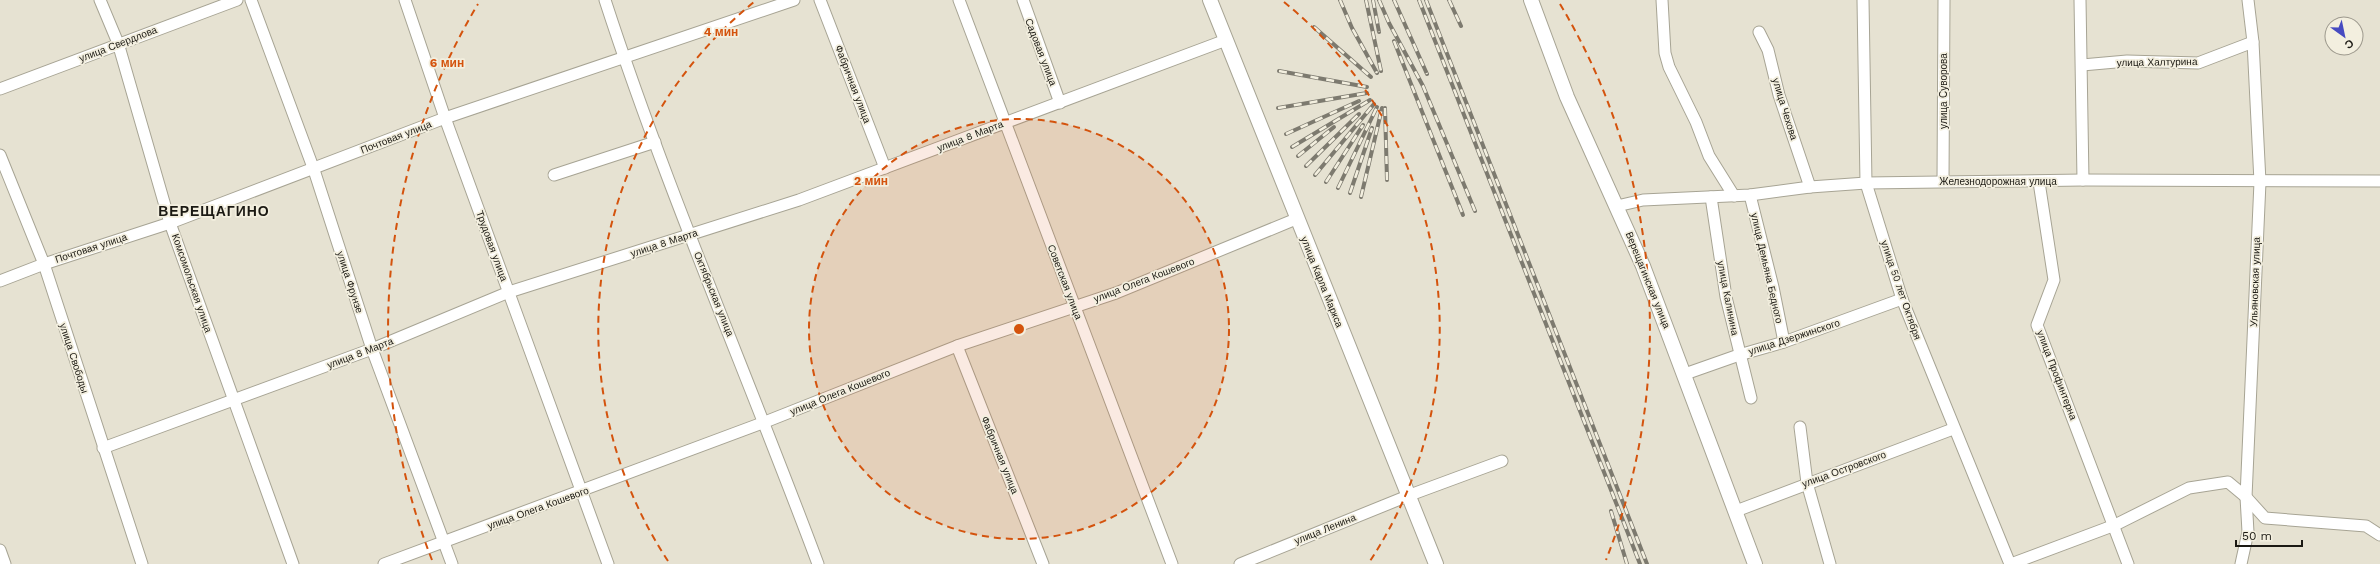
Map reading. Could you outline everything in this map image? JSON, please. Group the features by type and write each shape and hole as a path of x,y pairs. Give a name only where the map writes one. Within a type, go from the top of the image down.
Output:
{"main road":[{"name":"улица Карла Маркса","path":"1210,0 1296,219 1410,495 1436,564"},
{"name":"Верещагинская улица","path":"1531,0 1567,97 1643,266 1756,564"}],"street":[{"name":"Комсомольская улица","path":"100,0 118,43 170,223 293,564"},
{"name":"улица Свердлова","path":"0,89 118,43 237,0"},
{"name":"улица Фрунзе","path":"252,0 314,170 372,349 452,564"},
{"name":"Трудовая улица","path":"405,0 445,118 608,564"},
{"name":"Октябрьская улица","path":"605,0 624,58 655,142 765,422 818,564"},
{"name":"Почтовая улица","path":"0,281 44,264 170,223 262,186 314,170 445,118 794,0"},
{"name":"Фабричная улица","path":"820,0 886,168"},
{"name":"Советская улица","path":"959,0 1004,123 1172,564"},
{"name":"Садовая улица","path":"1022,0 1060,103"},
{"path":"1662,0 1666,53 1669,67 1696,122 1709,156 1734,196"},
{"name":"улица 50 лет Октября","path":"1863,0 1866,183 1902,300 1953,429 2011,564"},
{"name":"улица Суворова","path":"1943,181 1944,0"},
{"path":"2080,0 2083,180"},
{"name":"Ульяновская улица","path":"2241,564 2248,532 2246,497 2260,182 2253,42 2248,0"},
{"name":"улица Чехова","path":"1759,32 1768,50 1779,95 1810,187"},
{"name":"улица 8 Марта","path":"103,448 372,349 509,292 799,200 1226,40"},
{"name":"улица Халтурина","path":"2082,65 2128,61 2198,63 2253,42"},
{"path":"554,175 655,142"},
{"name":"улица Свободы","path":"0,155 44,264 142,564"},
{"name":"Железнодорожная улица","path":"1616,206 1643,200 1750,195 1810,187 1866,183 1943,181 2039,182 2083,180 2260,182 2380,181"},
{"name":"улица Профинтерна","path":"2039,182 2054,280 2037,325 2115,525 2128,564"},
{"name":"улица Демьяна Бедного","path":"1750,195 1773,287 1784,342"},
{"name":"улица Калинина","path":"1711,197 1726,297 1739,355 1751,398"},
{"name":"улица Олега Кошевого","path":"384,564 582,492 957,346 1137,285 1296,219"},
{"name":"улица Дзержинского","path":"1685,374 1739,355 1784,342 1902,300"},
{"name":"Фабричная улица","path":"957,346 1043,564"},
{"path":"1800,427 1807,483 1830,564"},
{"name":"улица Островского","path":"1736,511 1953,429"},
{"name":"улица Ленина","path":"1240,564 1410,495 1502,461"},
{"path":"2011,564 2115,525 2189,488 2228,482 2246,497 2265,518 2366,526 2380,535"},
{"path":"0,550 5,564"}],"railway":[{"path":"1340,0 1352,28 1377,73"},
{"path":"1366,0 1381,71"},
{"path":"1373,0 1379,32"},
{"path":"1379,0 1389,23 1423,86 1475,211"},
{"path":"1394,0 1427,74"},
{"path":"1419,0 1640,564"},
{"path":"1426,0 1647,564"},
{"path":"1449,0 1461,26"},
{"path":"1314,27 1371,77"},
{"path":"1394,41 1463,215"},
{"path":"1279,71 1367,87"},
{"path":"1278,108 1367,93"},
{"path":"1292,147 1370,100"},
{"path":"1286,134 1359,101"},
{"path":"1315,175 1374,104"},
{"path":"1338,188 1377,107"},
{"path":"1361,197 1382,108"},
{"path":"1385,108 1387,180"},
{"path":"1306,166 1359,114"},
{"path":"1326,182 1363,125"},
{"path":"1298,156 1334,127"},
{"path":"1350,193 1372,128"},
{"path":"1611,511 1627,564"}],"district":[{"name":"ВЕРЕЩАГИНО","path":"214,211"}]}
